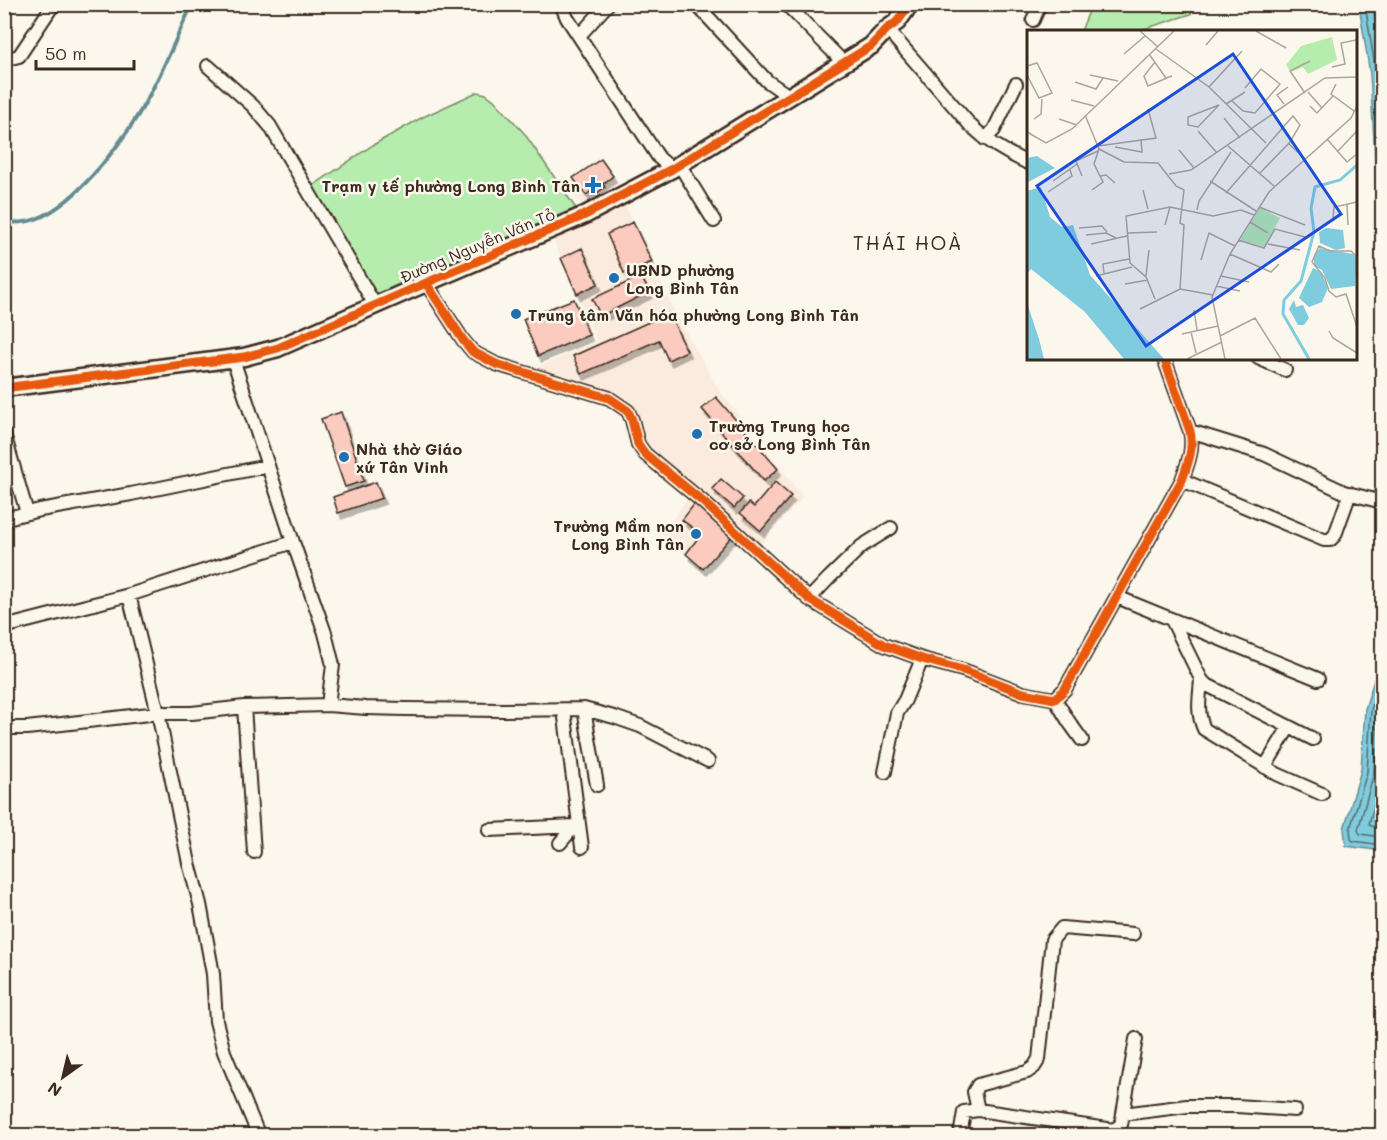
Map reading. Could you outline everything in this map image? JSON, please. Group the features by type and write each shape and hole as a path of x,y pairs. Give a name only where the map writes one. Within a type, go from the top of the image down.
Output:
{"street":[{"path":"561,4 567,18 659,158 675,166 714,221"},
{"path":"579,36 608,4"},
{"path":"696,4 767,81 789,96"},
{"path":"786,4 843,63"},
{"name":"Đường Nguyễn Văn Tỏ","path":"4,388 233,359 278,348 585,215 675,166 871,46 897,22 910,4"},
{"path":"1033,20 1040,4"},
{"path":"4,55 11,58 19,56 53,5"},
{"path":"887,29 971,126 985,139 1027,162"},
{"path":"208,66 253,106 270,126 375,305"},
{"path":"985,139 994,130 1016,84"},
{"path":"426,283 473,352 496,364 609,398 628,411 638,444 645,454 702,501 809,599 884,645 922,659 963,670 1023,693 1055,699 1082,740"},
{"path":"233,359 267,466 325,633 333,665 328,705"},
{"path":"1055,699 1065,688 1117,597 1182,480 1190,457 1193,442 1165,360"},
{"path":"1262,360 1285,370"},
{"path":"1190,431 1264,454 1350,493 1383,502"},
{"path":"4,434 27,513"},
{"path":"4,520 40,510 267,466"},
{"path":"1182,480 1324,540 1330,540 1335,535 1350,493"},
{"path":"809,599 862,546 891,528"},
{"path":"4,627 129,595 293,543"},
{"path":"129,595 158,713 207,938 213,974 216,1021 224,1052 259,1136"},
{"path":"1117,597 1318,678"},
{"path":"1172,620 1205,684 1313,739"},
{"path":"885,772 897,713 922,659"},
{"path":"1201,679 1199,720 1204,729 1277,774 1322,794"},
{"path":"4,728 27,728 158,713 192,713 244,707 328,705 366,708 584,709 640,726 708,760"},
{"path":"244,707 254,852"},
{"path":"584,709 597,785"},
{"path":"564,710 576,823 582,847"},
{"path":"1265,767 1289,727"},
{"path":"489,830 576,823"},
{"path":"560,843 576,823"},
{"path":"978,1110 974,1092 978,1085 1027,1072 1039,1059 1052,940 1056,934 1062,928 1133,934"},
{"path":"960,1136 964,1112 978,1110 1114,1130 1121,1125 1136,1039"},
{"path":"1123,1114 1187,1106 1237,1106 1294,1110"}],"shaded area":[{"name":"Trạm y tế phường Long Bình Tân","path":"601,159 621,187 583,207 566,183"},
{"name":"Trường Trung học cơ sở Long Bình Tân","path":"624,202 672,307 719,390 803,497 759,546 651,453 642,441 632,409 532,370 597,341 552,237"},
{"name":"Trường Mầm non Long Bình Tân","path":"689,497 733,535 703,569 659,532 671,522"}],"green space":[{"path":"1092,4 1150,5 1182,11 1184,5 1190,6 1191,14 1141,30 1081,30"},
{"path":"477,92 486,94 494,100 524,133 577,210 375,297 311,187 373,145 423,117"}],"water":[{"path":"1359,5 1382,5 1382,271 1370,74"},
{"path":"1382,654 1382,851 1346,846 1344,829 1361,770 1365,709"}],"building":[{"path":"601,159 613,176 597,193 594,189 586,195 573,178"},
{"path":"633,222 652,262 624,273 607,234"},
{"path":"582,248 598,284 577,294 561,258"},
{"path":"641,276 649,292 601,316 592,299"},
{"path":"574,299 589,335 538,356 523,319"},
{"path":"669,313 687,351 668,360 659,340 581,374 573,356"},
{"path":"716,397 778,469 764,481 702,409"},
{"path":"341,412 364,481 345,487 321,419"},
{"path":"721,479 743,498 734,508 712,489"},
{"path":"376,482 382,498 338,513 333,497"},
{"path":"775,482 791,496 761,531 740,513 749,503 754,507"},
{"name":"Trường Mầm non Long Bình Tân","path":"696,502 733,535 703,569 686,554 701,534 682,520"}],"waterway":[{"path":"4,222 28,221 52,211 69,198 101,166 141,110 194,4"}],"cycle path":[{"path":"4,388 244,357 278,348 585,215 672,169 871,46 897,22 910,4"},
{"path":"426,283 473,352 496,364 609,398 628,411 638,444 645,454 702,501 809,599 884,645 922,659 963,670 1023,693 1055,699 1065,689 1182,480 1186,468 1191,450 1190,431 1165,360"}],"place":[{"name":"Trạm y tế phường Long Bình Tân","path":"593,185"},
{"name":"UBND phường Long Bình Tân","path":"614,278"},
{"name":"Trung tâm Văn hóa phường Long Bình Tân","path":"516,314"},
{"name":"Trường Trung học cơ sở Long Bình Tân","path":"697,434"},
{"name":"Nhà thờ Giáo xứ Tân Vinh","path":"344,457"},
{"name":"Trường Mầm non Long Bình Tân","path":"696,534"}],"district":[{"name":"THÁI HOÀ","path":"908,242"}]}
